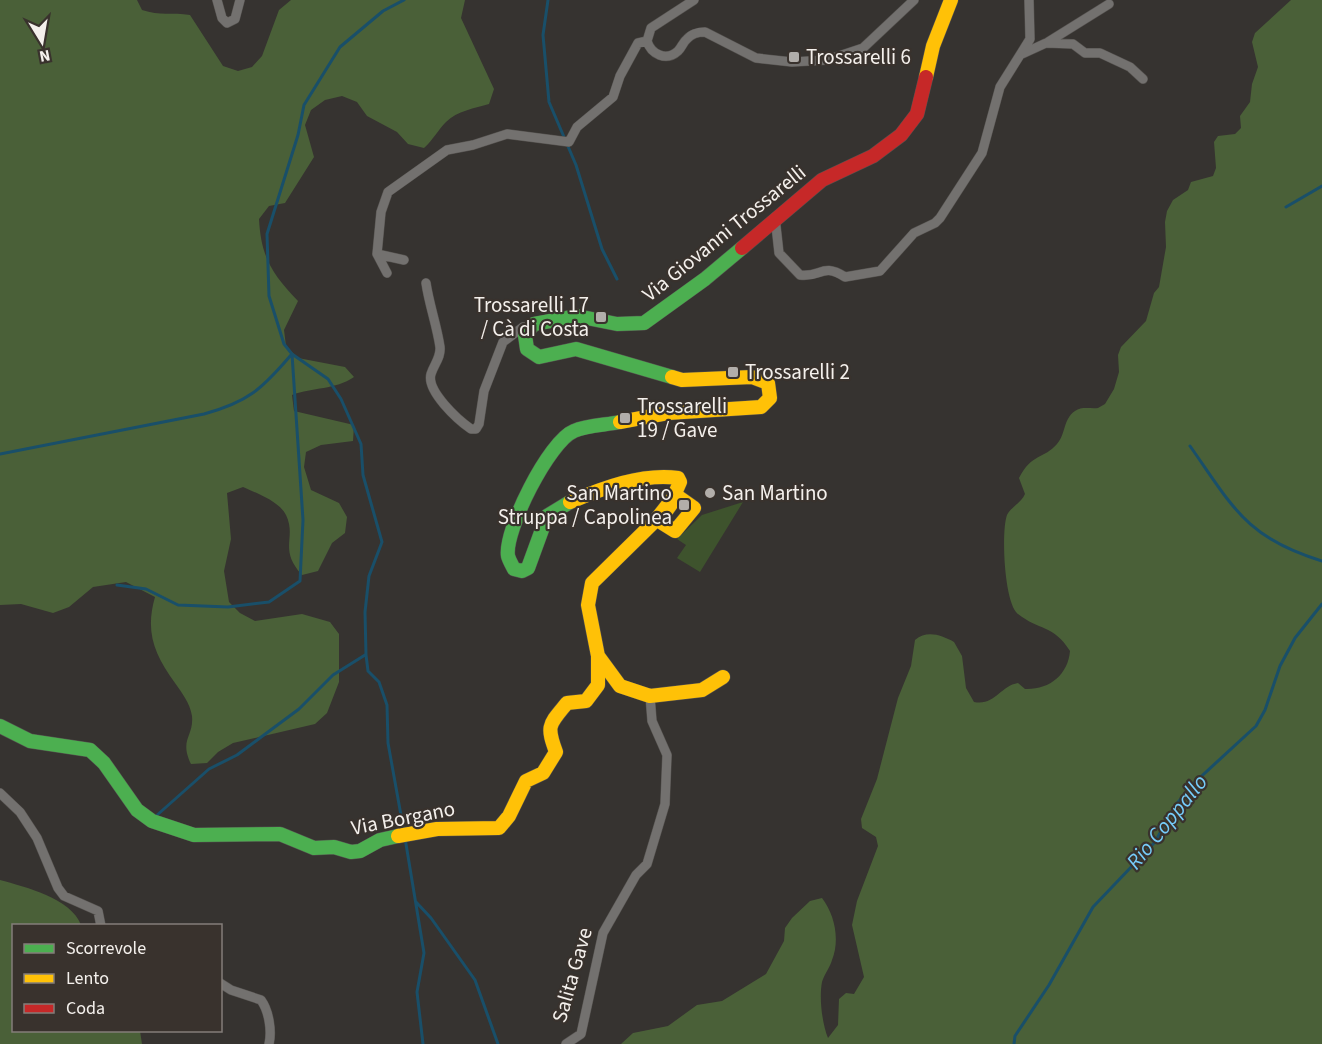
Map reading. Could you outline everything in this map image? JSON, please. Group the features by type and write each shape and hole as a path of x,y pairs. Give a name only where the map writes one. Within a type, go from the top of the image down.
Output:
{"street":[{"path":"217,0 222,18 227,23 235,19 240,0"},
{"path":"694,0 676,14 653,26 648,33 647,40 655,53 668,56 678,52 689,36 705,32 756,58 776,61 827,60 863,48 914,0"},
{"name":"Via Giovanni Trossarelli","path":"530,327 577,316 617,324 644,323 705,279 775,217 843,167 880,152 912,122 925,93 930,54 951,0"},
{"path":"775,217 778,250 798,273 805,276 829,269 845,277 878,272 914,233 937,221 982,153 997,96 1005,77 1030,39 1029,0"},
{"path":"1020,54 1046,43 1109,4"},
{"path":"387,273 377,254 381,212 386,196 395,186 447,150 472,146 497,135 507,134 569,142 577,127 612,97 631,55 640,41 647,40"},
{"path":"1046,43 1073,44 1085,53 1104,55 1137,72 1143,79"},
{"path":"377,254 404,260"},
{"path":"426,283 440,345 438,360 432,373 432,387 437,397 471,429 477,428 484,391 503,342 523,327 530,327 524,340 534,355 539,357 567,349 585,350 682,380 757,377 768,383 771,394 769,401 761,406 668,413 590,427 567,435 550,450 535,478 509,551 509,561 514,569 522,571 528,568 542,524 551,512 568,501 602,489 676,476 678,489 656,521 592,583 588,605 598,656 620,686 650,696 702,690 723,677"},
{"name":"Via Borgano","path":"0,726 30,741 90,750 115,776 137,810 152,821 194,835 280,834 314,848 334,847 351,852 360,851 380,840 436,829 499,828 509,816 525,781 543,773 556,752 548,731 550,724 567,703 586,701 597,687 600,679 598,656"},
{"name":"Salita Gave","path":"566,1044 581,1034 603,933 636,875 647,864 665,804 668,755 652,721 650,696"},
{"path":"0,793 20,812 37,838 58,888 64,896 98,912 101,924"},
{"path":"222,984 231,990 261,1000 266,1007 271,1037 269,1044"}],"green space":[{"path":"0,0 137,0 142,10 190,15 223,66 238,71 252,67 262,56 279,10 291,0 465,0 461,18 494,89 489,104 466,110 450,118 424,148 408,144 397,132 367,116 357,102 342,96 325,100 311,110 305,125 314,157 285,203 269,206 259,219 265,255 281,282 298,301 284,330 286,346 298,358 345,367 354,377 339,384 292,395 294,411 354,425 353,441 321,445 306,452 304,467 311,490 339,503 347,517 345,533 332,543 318,571 302,575 295,566 289,551 289,523 283,510 267,498 243,487 227,493 231,539 224,571 229,602 240,613 255,621 302,614 330,622 339,634 339,682 327,713 315,724 233,743 218,752 207,763 191,764 188,756 186,749 192,723 191,711 153,642 151,621 155,597 126,582 93,587 69,607 53,613 21,604 0,605"},
{"path":"1291,0 1322,0 1322,1044 621,1044 633,1033 668,1026 697,1005 722,1001 766,974 784,941 785,928 792,918 810,901 822,898 833,920 836,936 831,963 821,988 824,1025 828,1038 838,1025 839,999 846,993 854,994 864,977 852,925 857,901 878,846 876,837 862,828 861,819 877,779 898,698 911,666 915,640 929,634 954,642 962,656 966,688 974,702 992,699 1006,688 1018,683 1025,689 1042,687 1056,679 1066,667 1070,651 1064,643 1052,632 1018,614 1010,596 1005,566 1004,536 1007,515 1025,494 1019,478 1033,460 1057,444 1071,414 1080,409 1098,408 1105,404 1114,389 1119,372 1118,355 1121,347 1146,321 1154,293 1159,287 1166,247 1167,211 1173,200 1188,190 1191,182 1213,176 1216,168 1214,142 1218,136 1235,134 1241,128 1240,116 1250,102 1252,84 1258,67 1252,42 1255,33"},
{"path":"743,502 700,572 677,558 686,545 677,539 702,515"},
{"path":"0,880 34,890 58,901 76,916 80,924 12,924 12,1032 140,1032 142,1044 0,1044"}],"waterway":[{"path":"404,0 383,11 340,47 304,105 298,135 267,234 269,296 284,344 292,354 328,379 341,399 361,444 363,475 382,542 369,576 365,612 366,655 368,671 379,682 387,705 388,743 404,832"},
{"path":"548,0 543,35 549,102 576,165 602,249 617,279"},
{"path":"1286,207 1322,186"},
{"path":"117,585 146,589 178,605 228,607 269,602 300,581 303,520 292,354"},
{"path":"0,454 204,414 219,409 253,393 291,355"},
{"path":"1190,446 1231,503 1258,531 1296,552 1322,561"},
{"name":"Rio Coppallo","path":"1014,1044 1015,1036 1049,985 1093,907 1155,842 1175,806 1193,784 1256,726 1265,710 1280,666 1295,638 1322,604"},
{"path":"156,816 209,769 237,755 299,709 333,675 365,655"},
{"path":"405,838 424,953 417,992 423,1044"},
{"path":"416,902 431,918 475,980 498,1044"}],"traffic: fast":[{"path":"672,377 576,349 539,357 527,349 525,335 534,324 577,316 617,324 644,323 705,279 742,248"},
{"path":"570,502 547,516 528,568 522,571 514,569 508,556 513,527 530,488 553,451 564,438 574,431 620,422"},
{"path":"0,726 30,741 90,750 104,763 137,810 152,821 194,835 280,834 314,848 334,847 351,852 360,851 380,840 398,836"}],"traffic: slow":[{"path":"926,77 933,46 951,0"},
{"path":"620,422 668,413 761,407 770,398 768,383 752,377 682,380 672,377"},
{"path":"570,502 609,487 637,480 678,478 680,482 673,498 655,521 592,583 588,605 598,656 620,686 650,696 702,690 723,677"},
{"path":"677,496 694,508 675,531 659,521 677,496"},
{"path":"398,836 437,829 499,828 509,816 526,781 543,773 556,752 550,730 556,716 567,703 586,701 598,685 598,656"}],"traffic: jam":[{"path":"742,248 822,180 873,156 901,135 917,114 926,77"}],"place":[{"name":"Trossarelli 6","path":"794,57"},
{"name":"Trossarelli 17 / Cà di Costa","path":"601,317"},
{"name":"Trossarelli 2","path":"733,372"},
{"name":"Trossarelli 19 / Gave","path":"625,418"},
{"name":"San Martino","path":"710,493"},
{"name":"San Martino Struppa / Capolinea","path":"684,505"}]}
